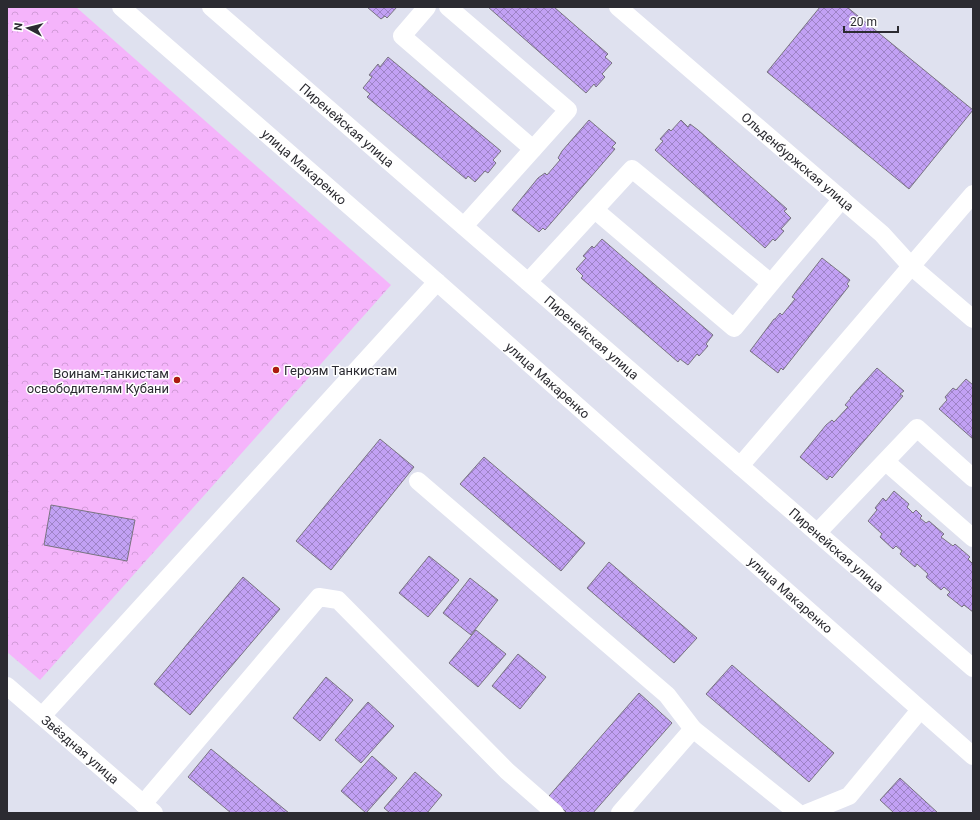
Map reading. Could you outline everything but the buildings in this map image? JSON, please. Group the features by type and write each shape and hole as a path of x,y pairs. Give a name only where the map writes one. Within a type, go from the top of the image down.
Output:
{"street":[{"name":"улица Макаренко","path":"122,7 437,282 973,756"},
{"name":"Пиренейская улица","path":"211,7 973,668"},
{"path":"427,7 402,36 533,149"},
{"path":"448,7 568,110 464,226"},
{"name":"Ольденбуржская улица","path":"618,7 882,234 911,266 973,319"},
{"path":"528,282 632,169 771,284"},
{"path":"740,466 973,194"},
{"path":"594,210 734,328 842,200"},
{"path":"42,716 437,282"},
{"path":"817,533 917,428 973,478"},
{"path":"886,462 973,538"},
{"path":"418,480 667,695 693,729 798,813"},
{"path":"148,808 319,597 338,600 507,771 555,813"},
{"name":"Звёздная улица","path":"7,686 148,808"},
{"path":"807,813 849,796 920,710"},
{"path":"620,813 693,729"}],"green space":[{"path":"7,7 76,7 391,285 40,680 7,652"}],"place":[{"name":"Героям Танкистам","path":"276,370"},
{"name":"Воинам-танкистам освободителям Кубани","path":"177,380"}]}
